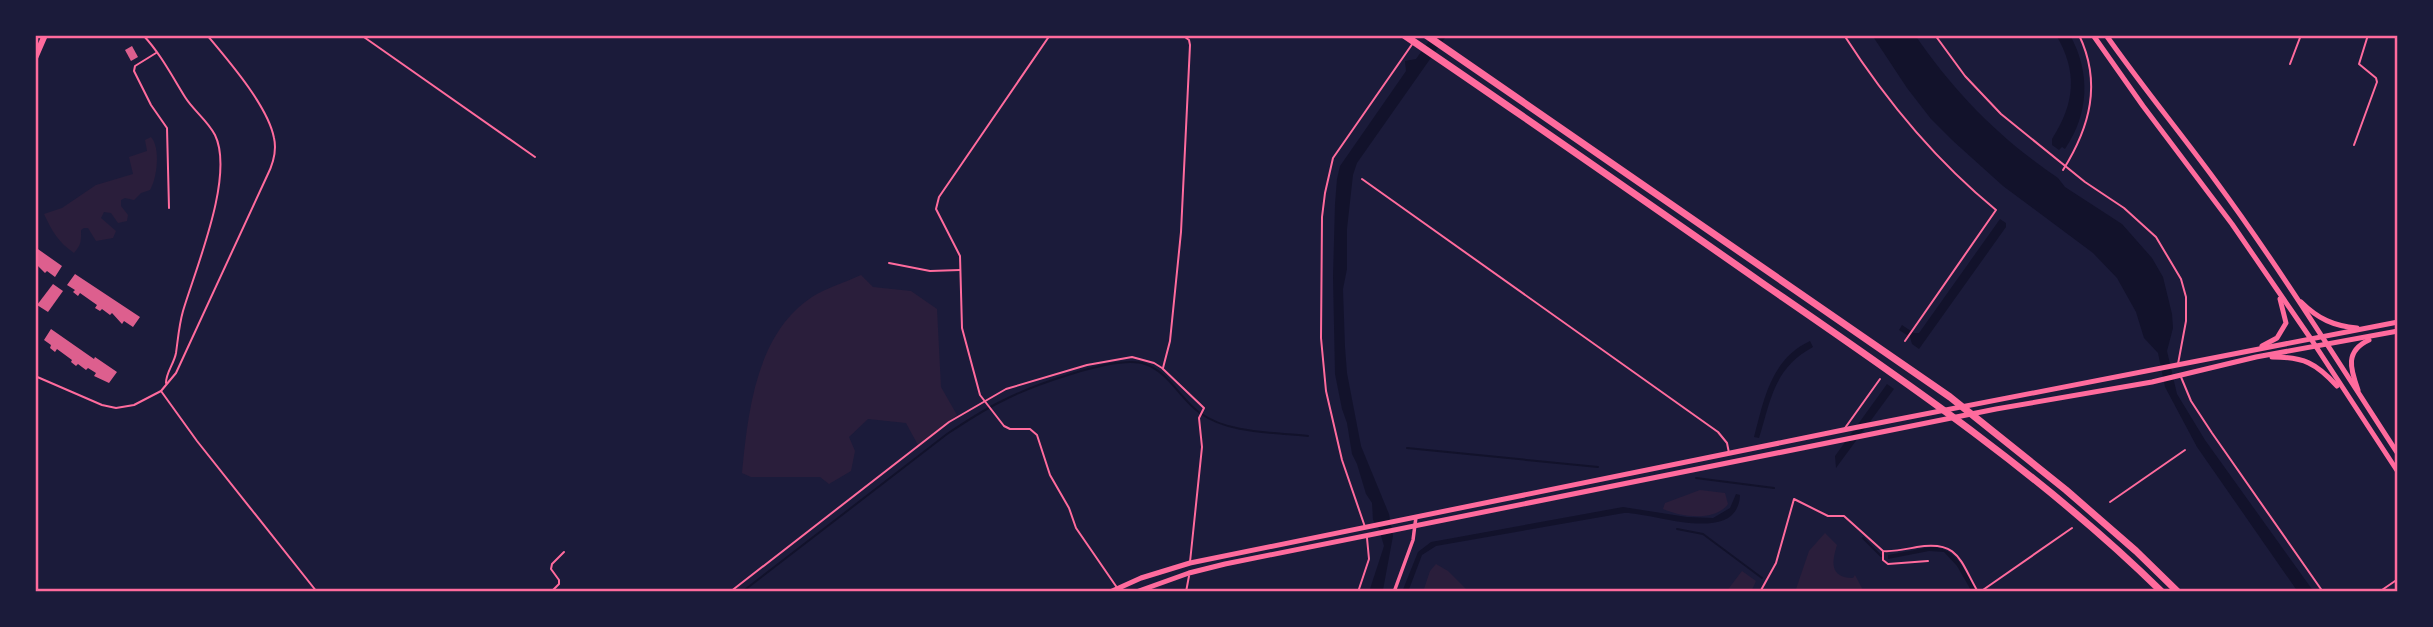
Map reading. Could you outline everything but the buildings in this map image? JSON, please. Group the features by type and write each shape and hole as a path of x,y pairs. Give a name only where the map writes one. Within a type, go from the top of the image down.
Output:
{"highway":[{"path":"1404,35 1932,400 2040,482 2162,592"},
{"path":"1426,35 1950,397 1992,429 2136,551 2178,592"}],"main road":[{"path":"35,58 46,35"},
{"path":"2093,35 2232,224 2398,472"},
{"path":"2106,35 2215,180 2293,293 2398,454"},
{"path":"2293,293 2311,312 2333,324 2367,329"},
{"path":"2256,350 2277,338 2286,323 2279,295"},
{"path":"1110,592 1190,563 1846,429 2398,322"},
{"path":"1136,592 1189,573 1401,529 1996,409 2179,377 2256,357 2398,331"},
{"path":"2361,399 2352,375 2351,356 2364,342 2377,336"},
{"path":"2256,357 2287,357 2313,363 2346,396"}],"street":[{"path":"1394,592 1416,526 1416,517"}],"lane":[{"path":"143,35 187,100 213,132 219,158 216,201 199,267 183,312 175,359 166,378 166,386"},
{"path":"35,376 111,408 134,405 161,390 176,373 270,170 275,152 268,122 235,70 207,35"},
{"path":"361,35 535,156"},
{"path":"1050,35 936,202 937,214 960,256 962,328 978,389 1004,426 1010,429 1030,429 1038,435 1050,475 1076,528 1120,590"},
{"path":"1367,528 1342,460 1323,363 1320,307 1325,193 1333,158 1419,35"},
{"path":"1844,35 1913,131 1996,210 1905,341"},
{"path":"1935,35 1982,95 2035,143 2135,216 2156,237 2181,279 2186,297 2186,321 2176,365"},
{"path":"2063,170 2085,129 2091,99 2089,63 2079,35"},
{"path":"2290,64 2301,35"},
{"path":"2354,145 2377,82 2359,64 2368,35"},
{"path":"1162,368 1170,341 1183,202 1190,44 1185,37"},
{"path":"157,52 135,66 134,71 151,105 167,128 169,208"},
{"path":"1362,179 1718,432 1727,443 1729,454"},
{"path":"889,263 930,271 961,270"},
{"path":"730,592 949,422 1006,389 1107,360 1132,357 1162,368 1204,408 1199,418 1202,447 1190,563"},
{"path":"2179,377 2212,433 2323,592"},
{"path":"1846,429 1880,379"},
{"path":"161,390 190,431 317,592"},
{"path":"2110,502 2185,450"},
{"path":"1760,592 1776,563 1794,499 1828,516 1844,516 1884,551 1942,545 1959,558 1979,592 2071,528"},
{"path":"1358,592 1369,559 1368,536"},
{"path":"1884,551 1883,560 1888,564 1928,561"},
{"path":"551,592 559,584 551,569 552,564 564,552"},
{"path":"1186,592 1189,573"},
{"path":"2379,592 2398,579"}],"shaded area":[{"path":"1433,35 1447,35 1357,163 1353,175 1347,229 1347,269 1343,289 1347,373 1361,446 1389,514 1393,536 1383,590 1369,592 1384,546 1373,520 1372,503 1366,494 1352,454 1335,374 1333,277 1337,179 1340,166 1406,71 1405,61 1416,59"},
{"path":"1872,35 1915,35 1962,95 1997,130 2058,178 2065,187 2122,224 2152,258 2163,277 2172,314 2173,328 2167,351 2177,394 2205,440 2314,592 2298,592 2197,447 2165,387 2158,353 2144,338 2136,312 2117,278 2093,253 2003,186 1952,140 1931,119 1907,88"},
{"path":"2056,35 2070,35 2077,49 2084,79 2083,108 2079,122 2065,149 2062,147 2059,150 2052,145 2052,139 2065,113 2071,87 2068,62"},
{"path":"151,137 156,148 157,164 150,190 141,193 134,200 121,200 121,206 128,215 127,221 118,223 111,213 104,212 101,218 116,231 113,238 96,241 88,228 84,228 81,230 80,244 74,253 56,236 44,214 62,208 96,185 133,174 129,157 147,151 145,140"},
{"path":"2000,219 2006,223 2006,227 1919,349 1912,344 1910,337 1899,330 1902,325 1914,333 1919,333"},
{"path":"861,275 873,287 911,291 937,309 941,387 957,415 919,447 906,423 868,419 849,437 855,451 851,471 829,484 820,477 751,477 742,473 758,376 778,332 793,313 812,297"},
{"path":"1810,341 1813,347 1800,355 1782,375 1771,398 1759,438 1754,437 1766,395 1778,369 1786,358"},
{"path":"1887,384 1894,389 1836,468 1835,456"},
{"path":"1700,490 1725,493 1728,504 1722,510 1706,516 1688,516 1663,509 1665,503"},
{"path":"1736,494 1740,495 1736,511 1725,520 1710,523 1672,521 1624,513 1436,546 1422,555 1408,592 1402,592 1418,552 1431,542 1623,507 1687,517 1713,518 1730,508"},
{"path":"1825,533 1837,545 1834,557 1836,572 1845,577 1853,578 1855,575 1864,592 1795,592 1809,551"},
{"path":"1931,547 1940,548 1954,556 1977,592 1972,592 1957,566 1944,552 1929,551 1888,559 1888,555"},
{"path":"1436,564 1448,571 1469,592 1423,592 1430,571"},
{"path":"1742,571 1756,581 1751,592 1726,592"}],"waterway":[{"path":"742,592 947,434 988,408 1015,395 1094,368 1132,362 1145,364 1161,373 1193,407 1212,420 1252,431 1308,436"},
{"path":"1407,448 1598,467"},
{"path":"1696,478 1774,488"},
{"path":"1677,529 1703,534 1762,578"},
{"path":"1863,538 1881,556"}]}
